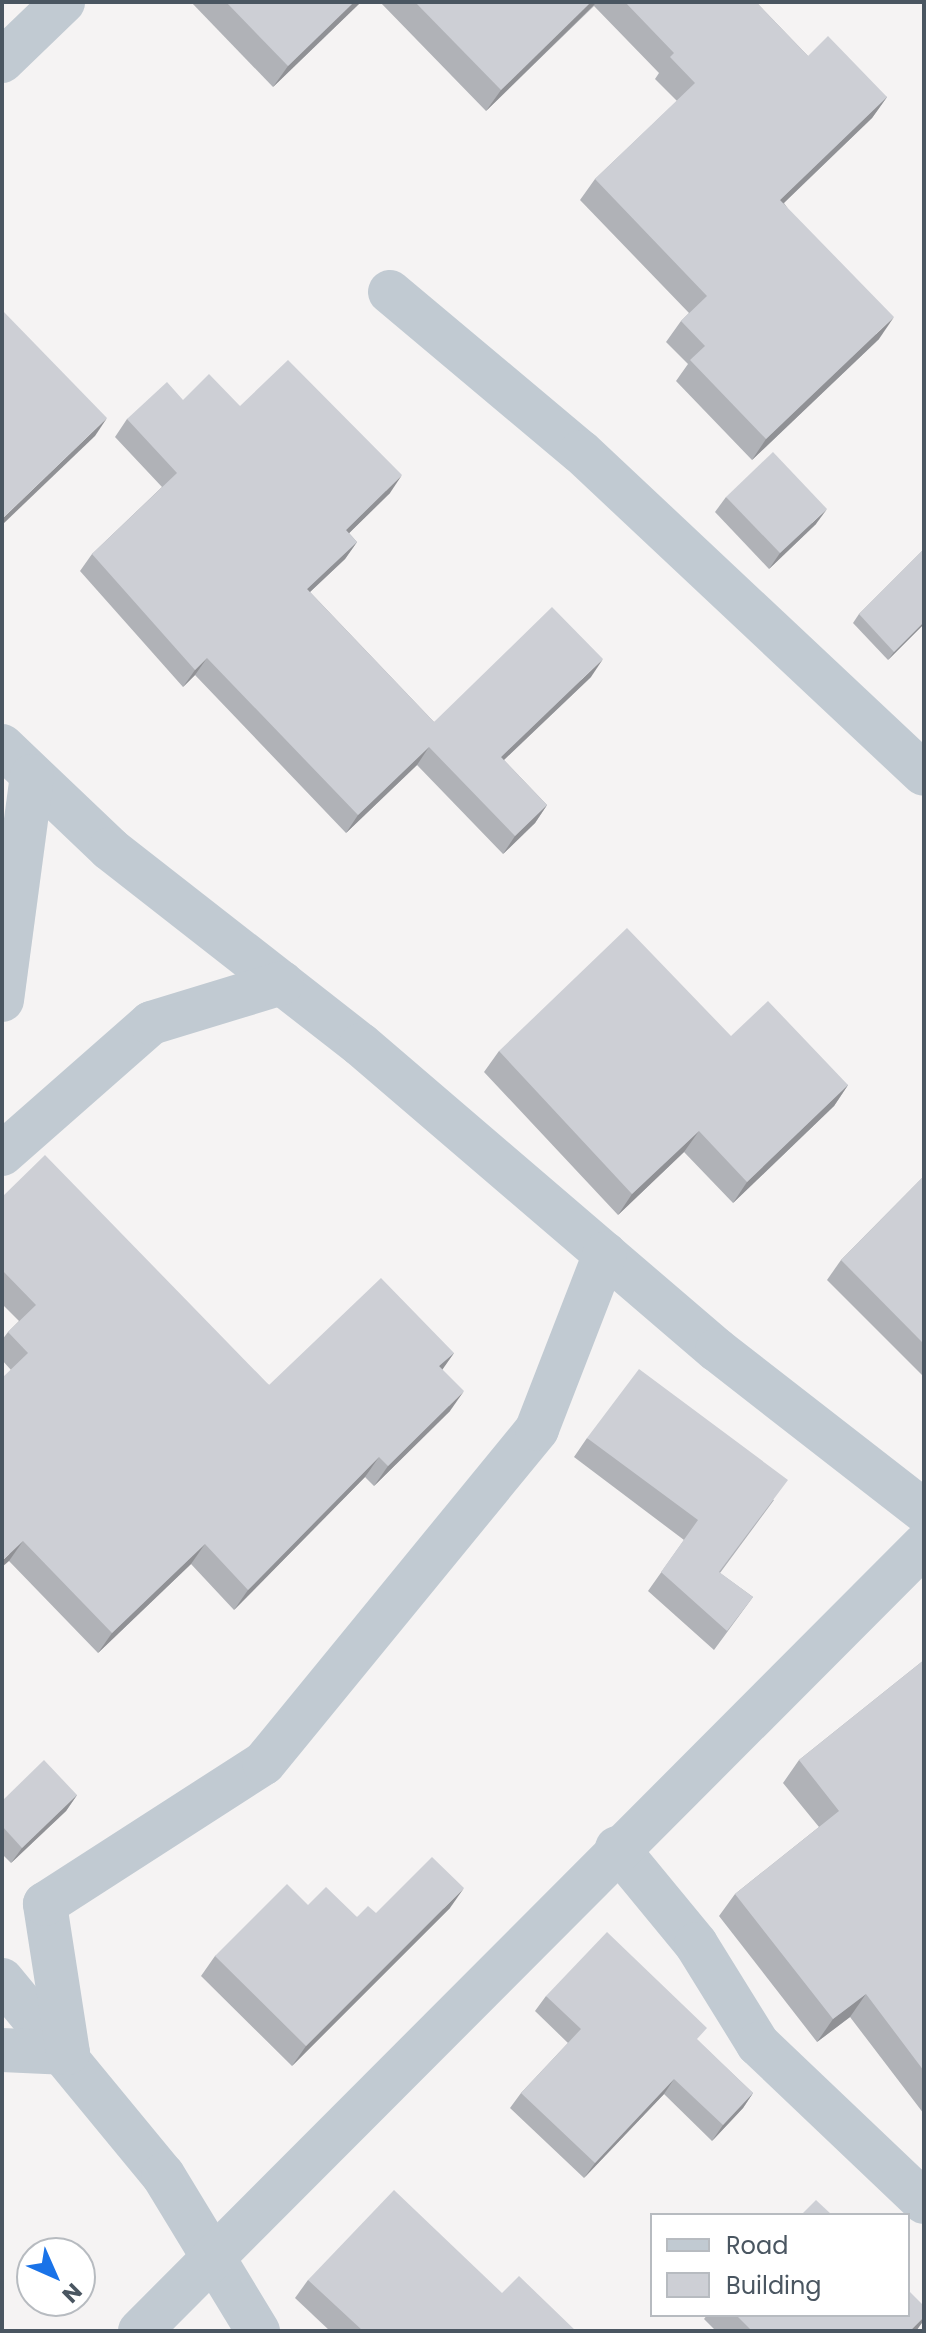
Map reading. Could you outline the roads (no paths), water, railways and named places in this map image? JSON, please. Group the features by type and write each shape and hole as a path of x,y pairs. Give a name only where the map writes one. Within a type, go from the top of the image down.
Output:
{"street":[{"path":"2,61 63,2"},
{"path":"390,292 581,452 924,774"},
{"path":"17,761 110,849 282,983 605,1254 924,1511"},
{"path":"2,1000 17,761"},
{"path":"2,1154 151,1023 282,983"},
{"path":"68,2053 45,1904 264,1763 537,1429 605,1254"},
{"path":"140,2331 497,1982 617,1848 924,1545"},
{"path":"617,1848 696,1944 758,2044 924,2202"},
{"path":"2,1980 68,2053 216,2256 258,2331"},
{"path":"2,2050 68,2053"}]}
